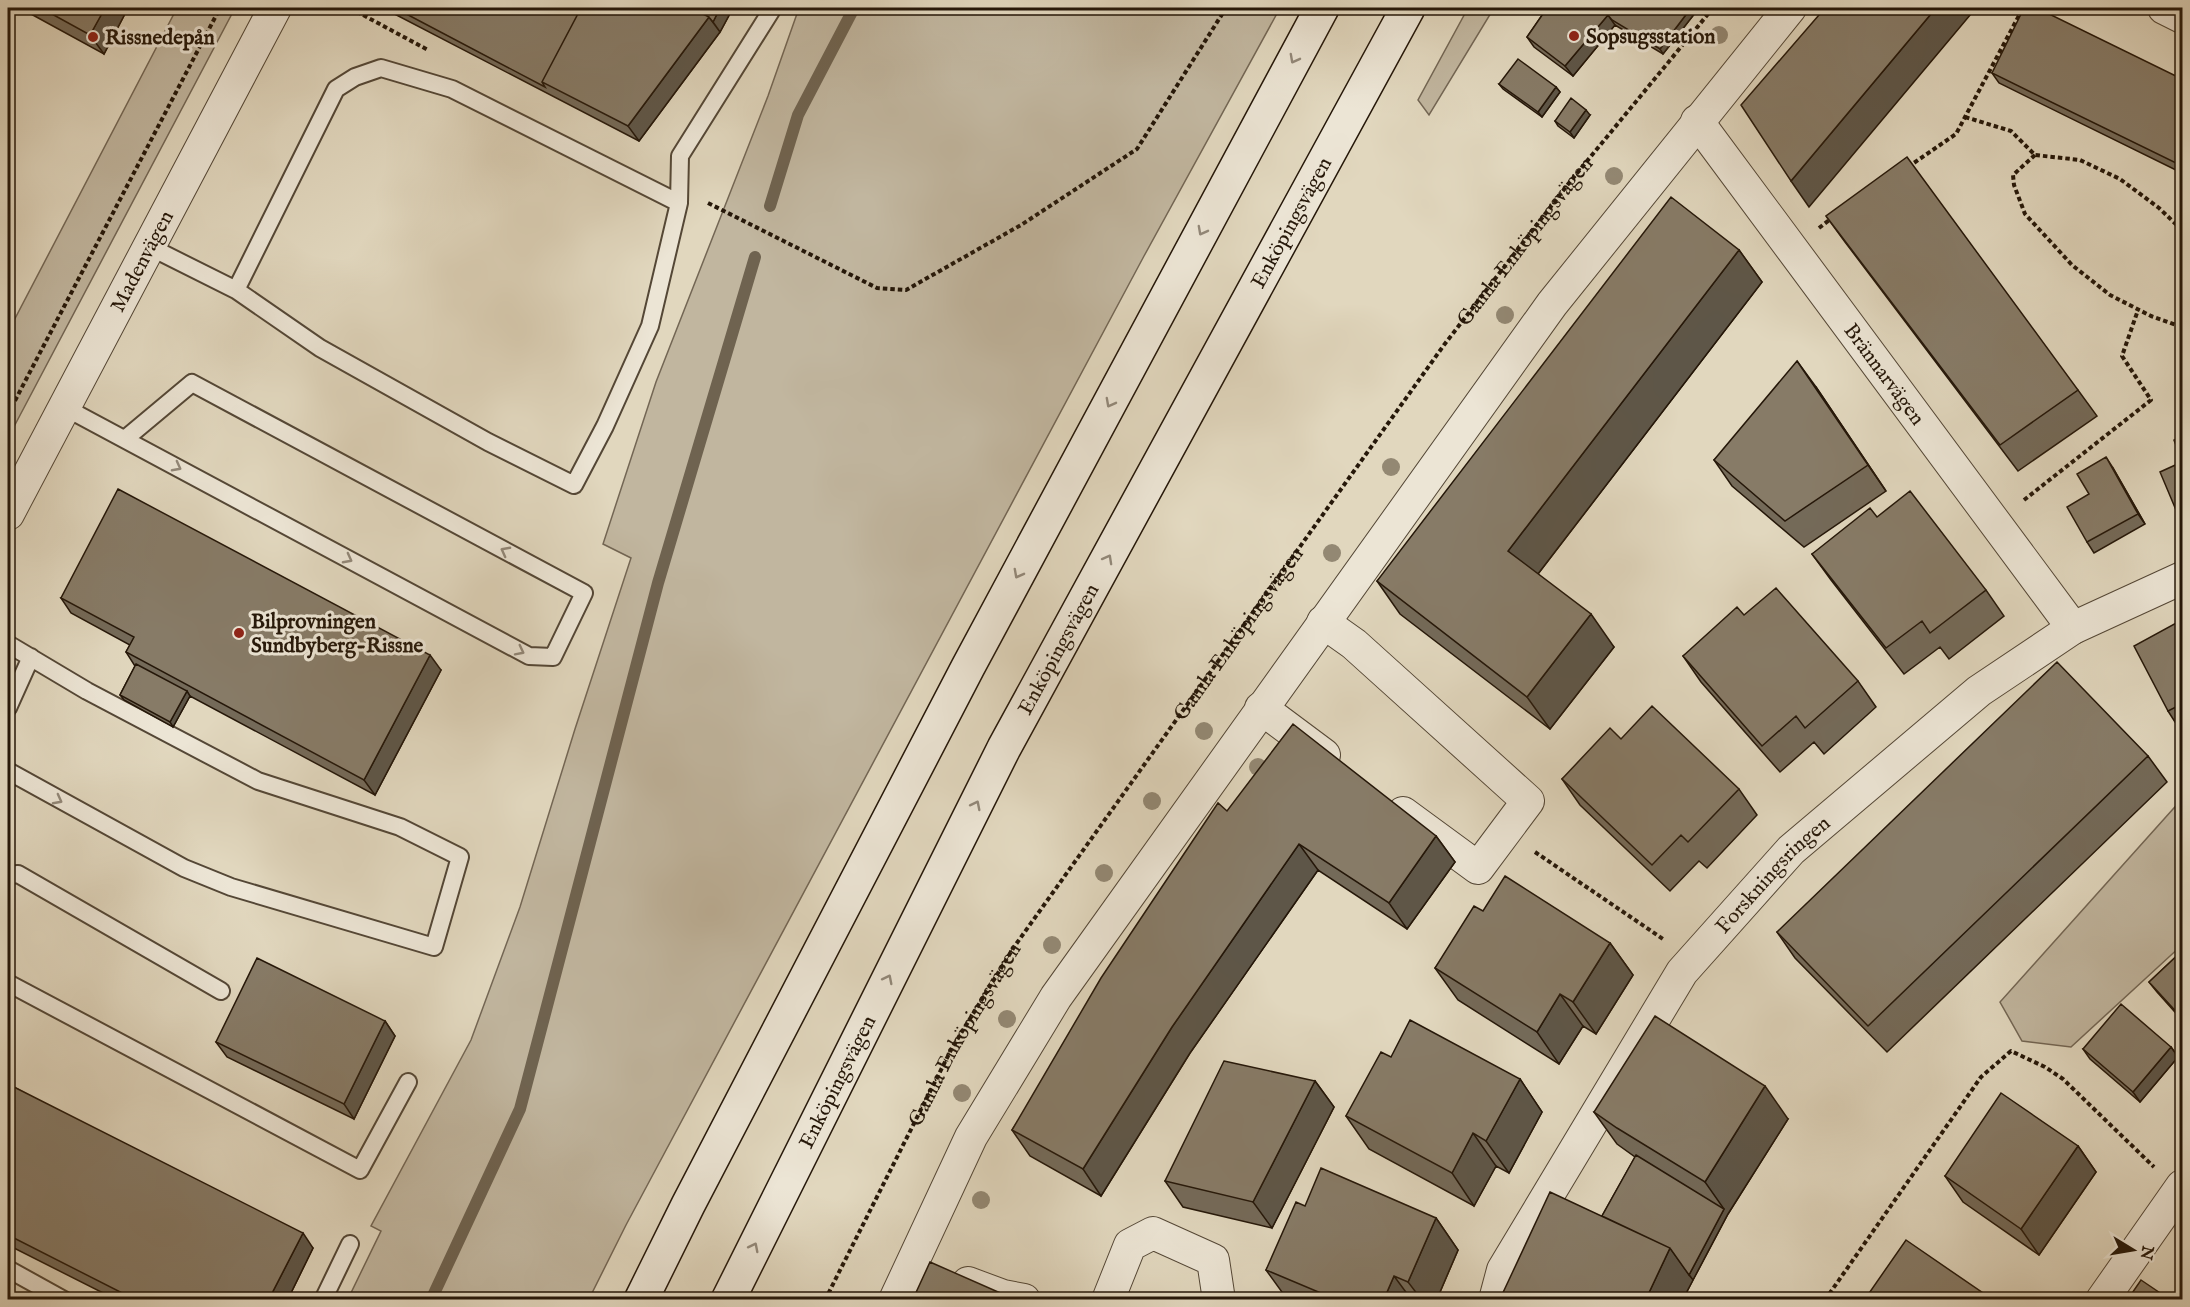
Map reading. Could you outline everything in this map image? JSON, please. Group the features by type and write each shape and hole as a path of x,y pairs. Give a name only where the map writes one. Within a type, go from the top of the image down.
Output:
{"main road":[{"path":"641,1299 968,667 1322,8"},
{"name":"Enköpingsvägen","path":"728,1299 1004,748 1408,8"}],"street":[{"name":"Madenvägen","path":"8,514 275,8"},
{"path":"895,1299 971,1137 1056,996 1552,304 1790,8"},
{"path":"2164,8 2182,17"},
{"name":"Brännarvägen","path":"1697,121 2073,628"},
{"name":"Forskningsringen","path":"1495,1299 1503,1270 1682,972 1791,850 1979,691 2073,628 2182,578"},
{"path":"1323,622 1354,644 1528,801 1478,868 1376,793"},
{"path":"1262,708 1348,772"},
{"path":"2102,1299 2181,1188"},
{"path":"1108,1299 1130,1245 1153,1233 1213,1260 1219,1299"},
{"path":"911,1261 1003,1296 1024,1299"}],"lane":[{"path":"148,246 236,290 320,348 488,442 574,485 605,426 650,326 680,196 680,156 773,8"},
{"path":"236,290 336,89 355,77 381,68 452,89 680,196"},
{"path":"64,407 528,656 553,657 584,593 192,383 125,439"},
{"path":"8,644 87,691 258,781 400,826 460,857 434,947 231,888 184,868 8,771"},
{"path":"8,708 31,657"},
{"path":"8,875 18,874 221,991"},
{"path":"8,983 360,1170 408,1082"},
{"path":"323,1299 350,1244"},
{"path":"8,1269 64,1299"}],"path":[{"path":"8,414 220,8"},
{"path":"680,196 877,288 906,290 1021,225 1137,148 1226,8"},
{"name":"Gamla Enköpingsvägen","path":"825,1298 952,1048 1014,947 1444,345 1569,183 1713,8"},
{"path":"1907,167 1956,134 2023,8"},
{"path":"1965,117 2011,131 2035,155 2080,160 2120,179 2159,208 2182,230"},
{"path":"2035,155 2013,175 2014,185 2025,214 2072,265 2110,295 2151,316 2182,327"},
{"path":"1791,246 1839,214"},
{"path":"1995,523 2151,400 2122,356 2138,310"},
{"path":"1505,832 1693,960"},
{"path":"1825,1299 1981,1077 2010,1051 2045,1067 2063,1079 2106,1122 2181,1188"},
{"path":"825,1298 833,1299"}],"shaded area":[{"path":"177,8 235,8 8,438 8,332"},
{"path":"799,8 1280,8 1144,256 626,1225 589,1299 348,1299 381,1231 371,1226 471,1040 520,907 631,558 603,544 656,382 768,96"},
{"path":"1468,8 1494,8 1429,115 1418,100"},
{"path":"2182,799 2182,945 2071,1047 2022,1041 2000,1002"}],"building":[{"path":"41,8 105,8 90,35"},
{"path":"395,8 581,8 542,82 545,87"},
{"path":"581,8 691,8 709,17 628,126 542,82"},
{"path":"691,8 720,8 713,22 709,17"},
{"path":"1547,8 1596,8 1608,15 1565,66 1527,37"},
{"path":"1596,8 1691,8 1660,49"},
{"path":"1825,8 1936,8 1791,181 1741,105"},
{"path":"2024,8 2037,8 2182,79 2182,151 2176,163 1992,73"},
{"path":"1518,59 1556,87 1538,112 1499,84"},
{"path":"1571,98 1586,110 1570,132 1555,121"},
{"path":"1907,157 2078,390 2000,445 1826,216"},
{"path":"1671,197 1739,250 1508,551 1591,614 1527,697 1377,581"},
{"path":"1797,361 1868,465 1785,521 1714,460"},
{"path":"2182,436 2182,461 2174,440"},
{"path":"2106,457 2138,514 2087,542 2067,507 2089,494 2077,474"},
{"path":"2182,462 2182,507 2176,510 2160,472"},
{"name":"Bilprovningen Sundbyberg-Rissne","path":"118,489 430,655 364,780 126,652 134,637 61,598"},
{"path":"1910,491 1986,590 1930,633 1922,621 1886,648 1812,554 1870,508 1877,517"},
{"path":"1776,588 1858,681 1805,728 1796,716 1762,746 1683,656 1737,607 1744,615"},
{"path":"2178,622 2182,631 2182,704 2168,711 2134,646"},
{"path":"2057,662 2148,756 1868,1026 1777,932"},
{"path":"136,664 187,691 170,722 120,695"},
{"path":"1652,706 1739,789 1688,842 1681,835 1652,865 1562,779 1610,728 1621,739"},
{"path":"1293,724 1436,836 1389,903 1299,844 1172,1027 1083,1169 1012,1130 1101,978 1218,803 1227,811"},
{"path":"1505,876 1610,943 1573,1002 1560,994 1537,1032 1435,968 1474,906 1483,911"},
{"path":"2182,951 2182,1018 2149,982"},
{"path":"257,958 385,1021 344,1104 216,1042"},
{"path":"2121,1004 2171,1047 2133,1092 2083,1049"},
{"path":"1655,1016 1765,1086 1705,1182 1594,1112"},
{"path":"1410,1020 1520,1079 1486,1141 1473,1133 1452,1173 1346,1116 1381,1052 1391,1057"},
{"path":"1224,1061 1315,1081 1253,1202 1165,1181"},
{"path":"8,1084 303,1233 269,1299 134,1299 8,1235"},
{"path":"2001,1093 2078,1146 2021,1229 1945,1176"},
{"path":"1636,1155 1724,1209 1689,1275 1670,1248 1602,1216"},
{"path":"1321,1168 1436,1218 1408,1282 1394,1276 1384,1299 1335,1299 1266,1270 1296,1202 1305,1206"},
{"path":"1550,1192 1670,1248 1646,1299 1500,1299"},
{"path":"1906,1240 1983,1293 1978,1299 1865,1299"},
{"path":"930,1262 1014,1299 913,1299"},
{"path":"2141,1280 2169,1299 2128,1299"}],"waterway":[{"path":"770,206 798,115 854,8"},
{"path":"431,1300 520,1109 658,583 755,257"}],"place":[{"name":"Sopsugsstation","path":"1574,36"},
{"name":"Rissnedepån","path":"93,37"},
{"name":"Bilprovningen Sundbyberg-Rissne","path":"239,633"}]}
